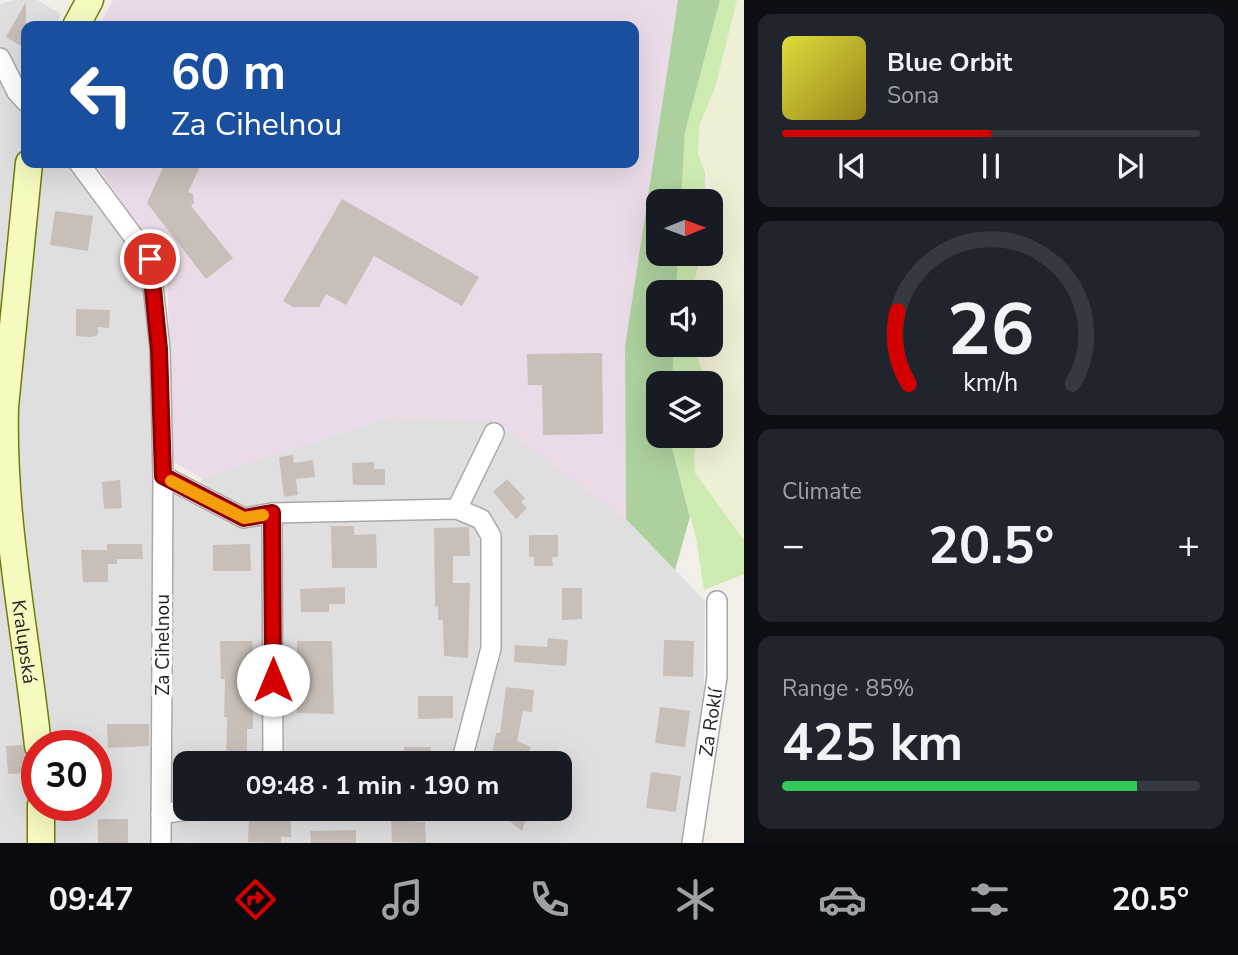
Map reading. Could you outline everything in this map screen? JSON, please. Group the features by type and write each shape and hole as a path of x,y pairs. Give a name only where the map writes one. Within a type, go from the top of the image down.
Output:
{"main road":[{"path":"79,21 90,0"},
{"name":"Kralupská","path":"29,168 5,407 2,484 36,730"},
{"path":"41,821 41,843"}],"street":[{"path":"0,58 21,96"},
{"name":"Za Cihelnou","path":"83,168 150,259 159,349 163,476 161,843"},
{"path":"457,509 494,433"},
{"path":"163,476 244,518 272,513 457,509 481,519 491,536 491,648 464,751"},
{"path":"272,513 273,751"},
{"name":"Za Roklí","path":"692,843 717,677 717,601"},
{"path":"161,814 173,812"}],"shaded area":[{"path":"15,0 37,0 61,14 58,21 21,21 21,168 75,168 142,259 151,333 154,482 193,504 202,478 390,417 493,419 626,519 705,601 703,739 687,843 0,843 0,4"},
{"path":"113,0 678,0 649,189 646,189 646,210 625,347 626,519 493,419 390,417 202,478 173,462 167,272 99,168 639,168 639,21 102,21"}],"green space":[{"path":"678,0 720,0 685,132 682,189 649,189"},
{"path":"720,0 737,0 715,88 699,126 698,155 705,172 705,189 682,189 685,132"},
{"path":"737,0 744,0 744,540 695,473 696,448 723,448 723,371 701,371 695,357 723,357 723,280 695,280 698,266 723,266 723,189 713,189 698,155 699,126 715,88"},
{"path":"646,210 646,266 677,266 677,280 646,280 646,357 673,357 673,371 646,371 646,448 672,448 690,517 675,570 626,519 625,347"},
{"path":"677,266 698,266 695,280 677,280"},
{"path":"673,357 697,357 702,371 673,371"},
{"path":"672,448 696,448 695,473 744,540 744,574 704,590 696,538"}],"building":[{"path":"26,2 26,21 21,21 21,46 6,37"},
{"path":"163,168 200,168 188,192 193,194 194,203 191,206 233,258 206,279 147,203"},
{"path":"342,199 479,277 462,306 374,256 346,305 326,294 319,307 293,307 283,301"},
{"path":"55,211 93,216 88,251 50,245"},
{"path":"76,309 110,310 109,328 98,327 98,335 91,337 76,336"},
{"path":"602,353 603,434 543,435 542,385 528,385 527,354"},
{"path":"293,455 294,463 313,460 315,477 296,479 298,495 284,497 279,457"},
{"path":"374,462 374,469 385,469 385,485 353,485 352,463"},
{"path":"507,479 525,498 521,502 527,508 516,519 493,492"},
{"path":"120,480 122,508 104,509 102,482"},
{"path":"331,526 354,526 354,535 376,534 377,568 332,568"},
{"path":"469,527 470,556 453,556 453,583 470,583 468,658 444,656 443,620 438,620 438,606 435,606 434,528"},
{"path":"529,535 558,535 558,557 552,557 553,566 534,566 534,557 529,557"},
{"path":"107,544 142,544 143,559 117,559 117,564 108,564 108,582 83,582 81,550 107,550"},
{"path":"250,544 251,571 213,571 213,545"},
{"path":"345,587 345,604 329,604 329,612 301,612 300,589"},
{"path":"562,588 582,588 582,619 562,620"},
{"path":"548,638 568,640 566,666 514,662 515,645 547,647"},
{"path":"664,640 694,641 693,677 663,676"},
{"path":"220,641 252,641 253,650 258,650 258,668 253,669 253,678 248,679 248,706 253,706 253,729 247,729 247,751 226,751 225,679 221,679"},
{"path":"297,641 332,641 334,714 297,713"},
{"path":"506,687 534,690 532,712 523,711 517,741 531,747 530,751 492,751 496,733 500,733"},
{"path":"418,696 453,696 453,718 418,719"},
{"path":"660,707 690,711 685,747 655,743"},
{"path":"107,724 149,724 149,746 112,748 112,730 107,730"},
{"path":"21,745 21,773 8,774 6,746"},
{"path":"404,747 431,747 431,751 404,751"},
{"path":"651,772 681,776 676,812 646,808"},
{"path":"128,819 128,843 98,843 98,821"},
{"path":"249,821 291,821 291,837 281,837 281,843 248,842"},
{"path":"391,821 425,822 426,843 392,842"},
{"path":"510,821 525,821 522,831"},
{"path":"356,830 356,843 311,843 310,831"}],"slow traffic":[{"path":"171,481 244,518 263,515"}],"route":[{"path":"150,259 159,349 163,476 244,518 272,513 273,680"}]}
